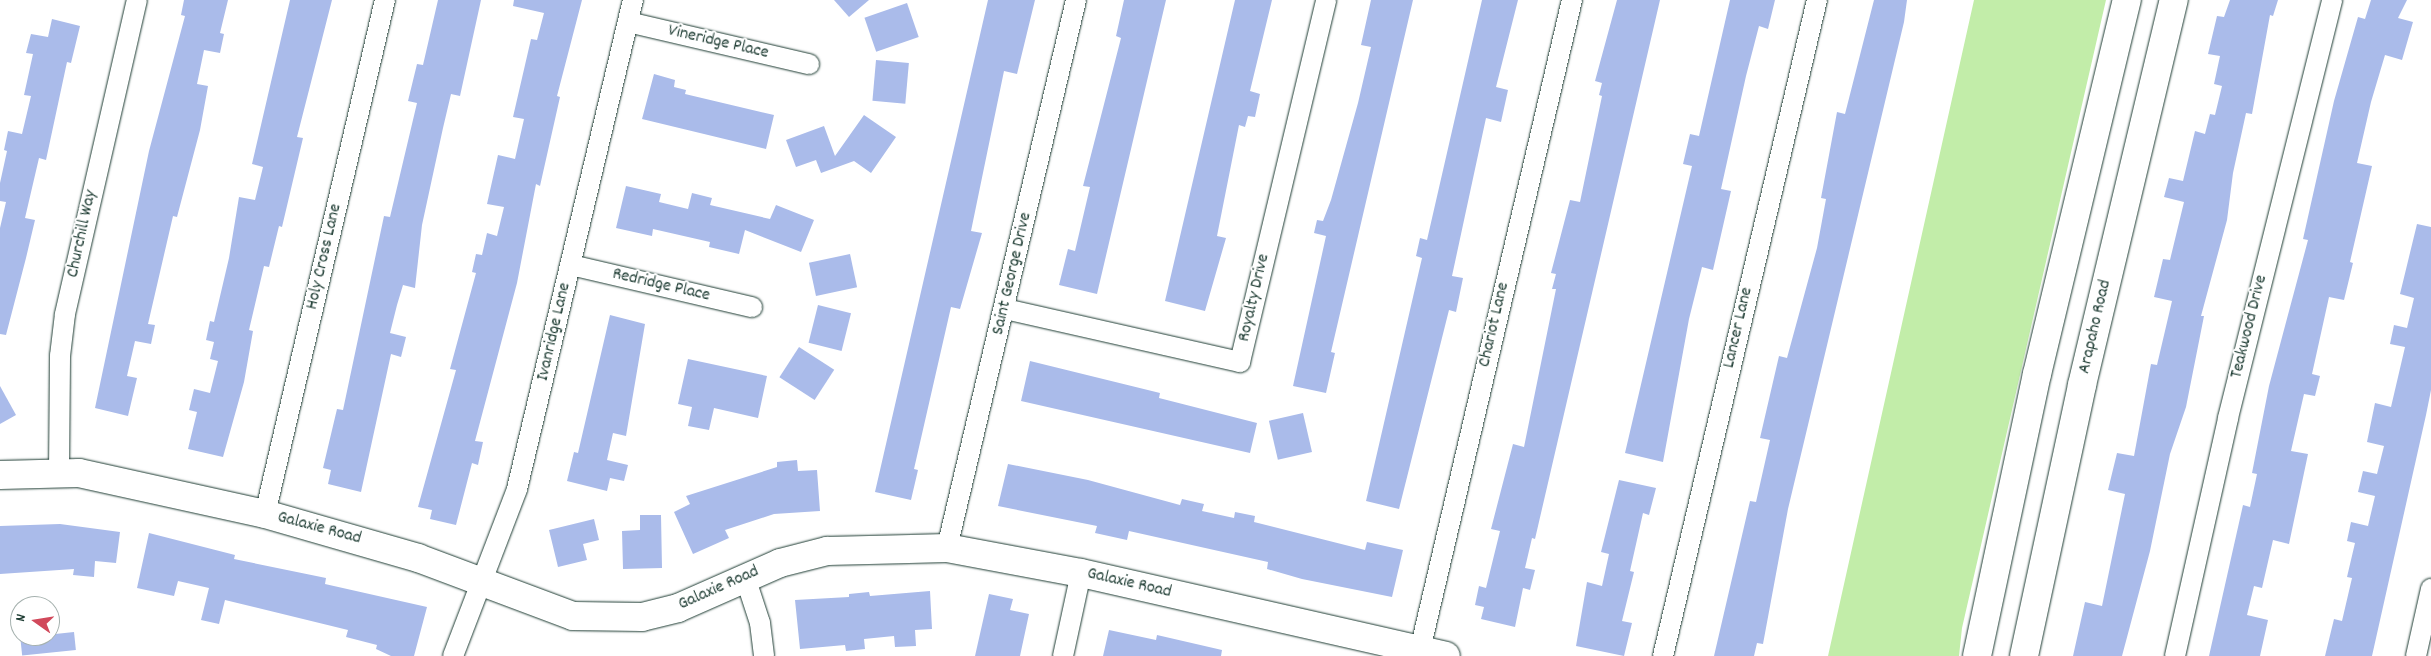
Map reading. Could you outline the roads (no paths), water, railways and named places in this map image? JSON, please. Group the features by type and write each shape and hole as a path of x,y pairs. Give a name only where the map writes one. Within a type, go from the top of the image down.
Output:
{"street":[{"name":"Churchill Way","path":"59,473 60,356 65,314 138,0"},
{"name":"Holy Cross Lane","path":"265,514 385,0"},
{"name":"Ivanridge Lane","path":"454,656 517,489 633,0"},
{"name":"Saint George Drive","path":"947,548 1005,309 1076,0"},
{"name":"Royalty Drive","path":"1005,309 1240,362 1326,0"},
{"name":"Chariot Lane","path":"1433,653 1572,0"},
{"name":"Lancer Lane","path":"1663,656 1817,0"},
{"path":"1977,656 2037,374 2127,0"},
{"name":"Arapaho Road","path":"2024,656 2082,385 2174,0"},
{"name":"Teakwood Drive","path":"2175,656 2233,399 2332,0"},
{"name":"Vineridge Place","path":"628,22 809,64"},
{"name":"Redridge Place","path":"571,265 752,307"},
{"name":"Galaxie Road","path":"0,475 59,473 149,486 265,514 382,546 573,616 605,618 642,617 678,608 745,576 827,551 947,548 1081,573 1433,653"},
{"path":"1063,656 1081,573"},
{"path":"745,576 760,623 764,656"},
{"path":"2416,656 2431,589"}]}
